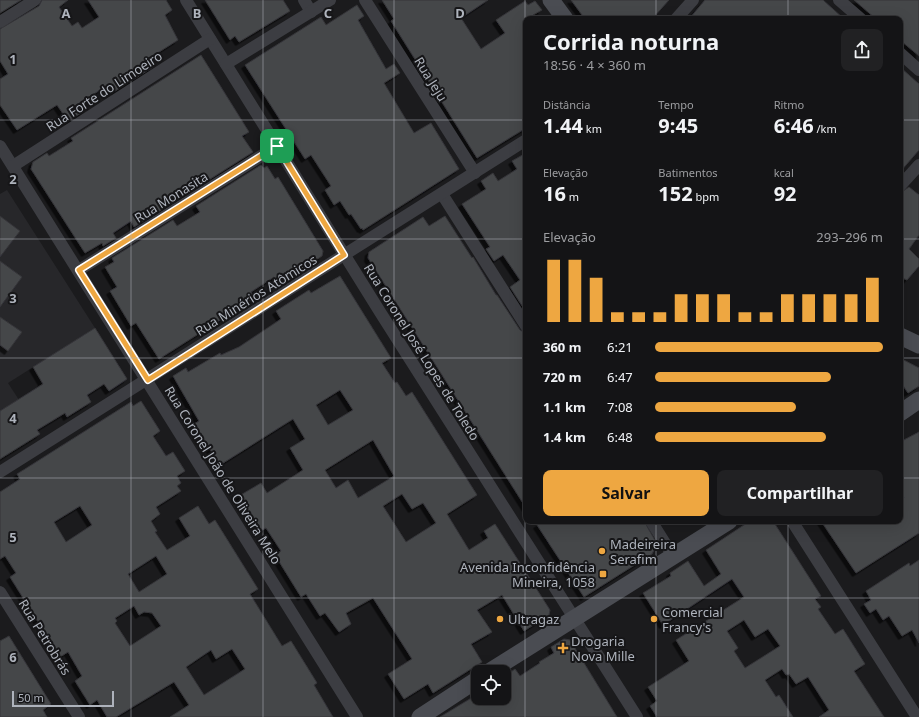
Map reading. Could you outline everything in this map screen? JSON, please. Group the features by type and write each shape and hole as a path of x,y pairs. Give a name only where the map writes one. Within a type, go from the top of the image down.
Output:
{"street":[{"path":"0,22 35,0"},
{"name":"Rua Coronel José Lopes de Toledo","path":"186,0 344,255 637,717"},
{"path":"304,0 311,12"},
{"path":"226,64 330,0"},
{"name":"Rua Jeju","path":"365,0 475,173"},
{"path":"551,0 563,16"},
{"path":"679,16 693,0"},
{"path":"839,0 858,16"},
{"name":"Rua Forte do Limoeiro","path":"13,166 210,39"},
{"path":"903,56 919,70"},
{"name":"Rua Minérios Atômicos","path":"0,472 523,142"},
{"name":"Rua Coronel João de Oliveira Melo","path":"0,146 148,380 357,717"},
{"name":"Rua Monasita","path":"79,270 277,146"},
{"path":"903,183 917,171"},
{"path":"442,194 523,321"},
{"path":"903,337 919,344"},
{"path":"903,411 919,400"},
{"path":"653,524 674,556"},
{"path":"500,665 724,524"},
{"path":"794,524 917,717"},
{"name":"Rua Petrobrás","path":"0,592 79,717"},
{"path":"420,717 471,684"}],"shaded area":[{"path":"7,190 95,328 8,383 19,400 0,411 0,194"}],"building":[{"path":"0,0 21,0 0,13"},
{"path":"42,0 68,0 59,7 72,26 78,22 82,28 99,17 88,0 166,0 172,10 165,15 178,40 148,59 153,67 115,91 110,84 79,103 84,111 68,121 57,105 17,130 0,105 0,79 8,74 0,61 0,29 39,6"},
{"path":"205,0 283,0 290,11 239,42 235,36 230,40"},
{"path":"382,0 488,0 461,18 481,49 505,33 496,20 525,1 528,5 535,1 542,10 533,15 534,16 523,16 523,130 477,158 391,21 394,19"},
{"path":"571,0 669,0 655,16 583,16"},
{"path":"705,0 823,0 841,16 692,16"},
{"path":"854,0 919,0 919,56 903,43 903,16 873,16"},
{"path":"357,5 364,16 358,20 386,69 394,64 400,73 384,83 414,133 431,123 459,169 363,230 351,214 349,215 340,201 334,205 325,190 331,186 311,155 305,159 245,65 321,17 326,25"},
{"path":"201,55 249,132 242,136 253,152 134,227 131,221 113,233 116,238 103,246 102,243 85,253 31,169 33,162 47,153 49,156 73,141 71,138"},
{"path":"903,70 919,84 919,150 903,169"},
{"path":"523,155 523,307 510,287 520,280 503,255 494,261 486,249 490,247 462,204 486,189 481,181 493,173 498,181 517,169 512,161"},
{"path":"261,165 264,168 267,166 275,179 278,177 323,251 322,256 279,284 274,277 251,292 255,298 159,359 136,323 131,326 110,291 117,287 105,267 114,262 112,258 173,220 177,226 200,212 196,206"},
{"path":"909,187 919,195 919,235 909,249 919,259 919,266 907,280 903,278 903,191"},
{"path":"0,216 20,231 0,257"},
{"path":"445,216 472,258 473,257 496,295 520,330 523,332 523,503 368,258 369,252 423,217 429,226"},
{"path":"0,261 22,277 0,307"},
{"path":"340,276 391,358 382,363 395,383 397,382 406,396 412,392 477,495 447,514 469,550 488,538 484,531 495,524 550,610 549,615 524,631 502,595 477,610 492,632 471,644 482,662 477,665 471,665 471,669 433,693 428,684 404,699 388,674 412,659 373,598 346,613 351,624 339,632 325,613 320,616 306,594 301,597 275,555 281,551 266,528 260,531 239,496 261,483 267,493 303,470 290,448 305,439 293,419 220,465 194,424 199,421 173,376 186,368 188,372 220,353 221,355 239,347 281,319 276,311 309,290 311,293","holes":["340,390 353,410 328,425 316,405","373,440 394,476 358,498 348,480 336,488 325,470","402,494 412,509 423,503 436,523 406,542 383,506"]},
{"path":"0,317 22,332 8,351 0,345"},
{"path":"95,328 127,379 109,391 104,384 87,395 91,402 67,417 65,413 37,430 40,434 0,459 0,411 43,384 33,367"},
{"path":"903,360 919,368 919,386 908,393 903,386"},
{"path":"141,401 160,431 153,436 166,456 173,452 185,471 177,476 181,483 177,486 181,491 156,507 160,514 151,521 157,531 155,532 167,550 190,536 179,518 198,506 209,524 215,520 258,589 250,594 282,646 291,641 317,683 314,685 333,717 170,717 189,705 174,682 116,717 107,717 97,700 90,705 75,681 82,676 68,652 60,657 10,577 16,573 5,556 0,559 0,492 20,479 17,474 131,402 133,406","holes":["80,506 92,525 66,542 54,522","156,556 167,574 139,592 128,574","134,606 139,615 144,612 152,613 161,626 130,646 115,623 117,621 115,618","232,649 245,669 204,695 186,667 211,650 216,659"]},
{"path":"919,432 919,533 856,573 823,524 903,524 903,440"},
{"path":"646,524 657,544 652,554 584,597 537,525"},
{"path":"745,524 775,524 821,596 815,599 821,607 818,609 835,634 843,629 865,664 854,671 884,717 819,717 829,710 808,677 796,684 789,674 786,675 782,669 765,680 776,697 779,695 793,717 657,717 650,706 657,701 648,687 689,661 676,640 744,597 732,579 663,625 643,593 671,576 670,573 688,561 704,586 721,574 706,550","holes":["744,620 755,637 768,629 780,646 745,668 734,651 738,648 727,631"]},
{"path":"919,560 919,643 912,630 902,636 889,616 883,620 876,609 870,613 864,604 871,600 866,591 909,563 910,566"},
{"path":"9,636 51,704 43,710 47,717 0,717 0,641"},
{"path":"564,639 570,640 617,717 440,717 471,698 471,705 511,705 511,672 515,669 520,676 554,653 551,647"}],"place":[{"name":"Madeireira Serafim","path":"602,551"},
{"name":"Avenida Inconfidência Mineira, 1058","path":"603,574"},
{"name":"Ultragaz","path":"500,619"},
{"name":"Comercial Francy's","path":"654,619"},
{"name":"Drogaria Nova Mille","path":"563,648"}],"route":[{"path":"277,146 344,255 148,380 79,270 277,146"}]}
